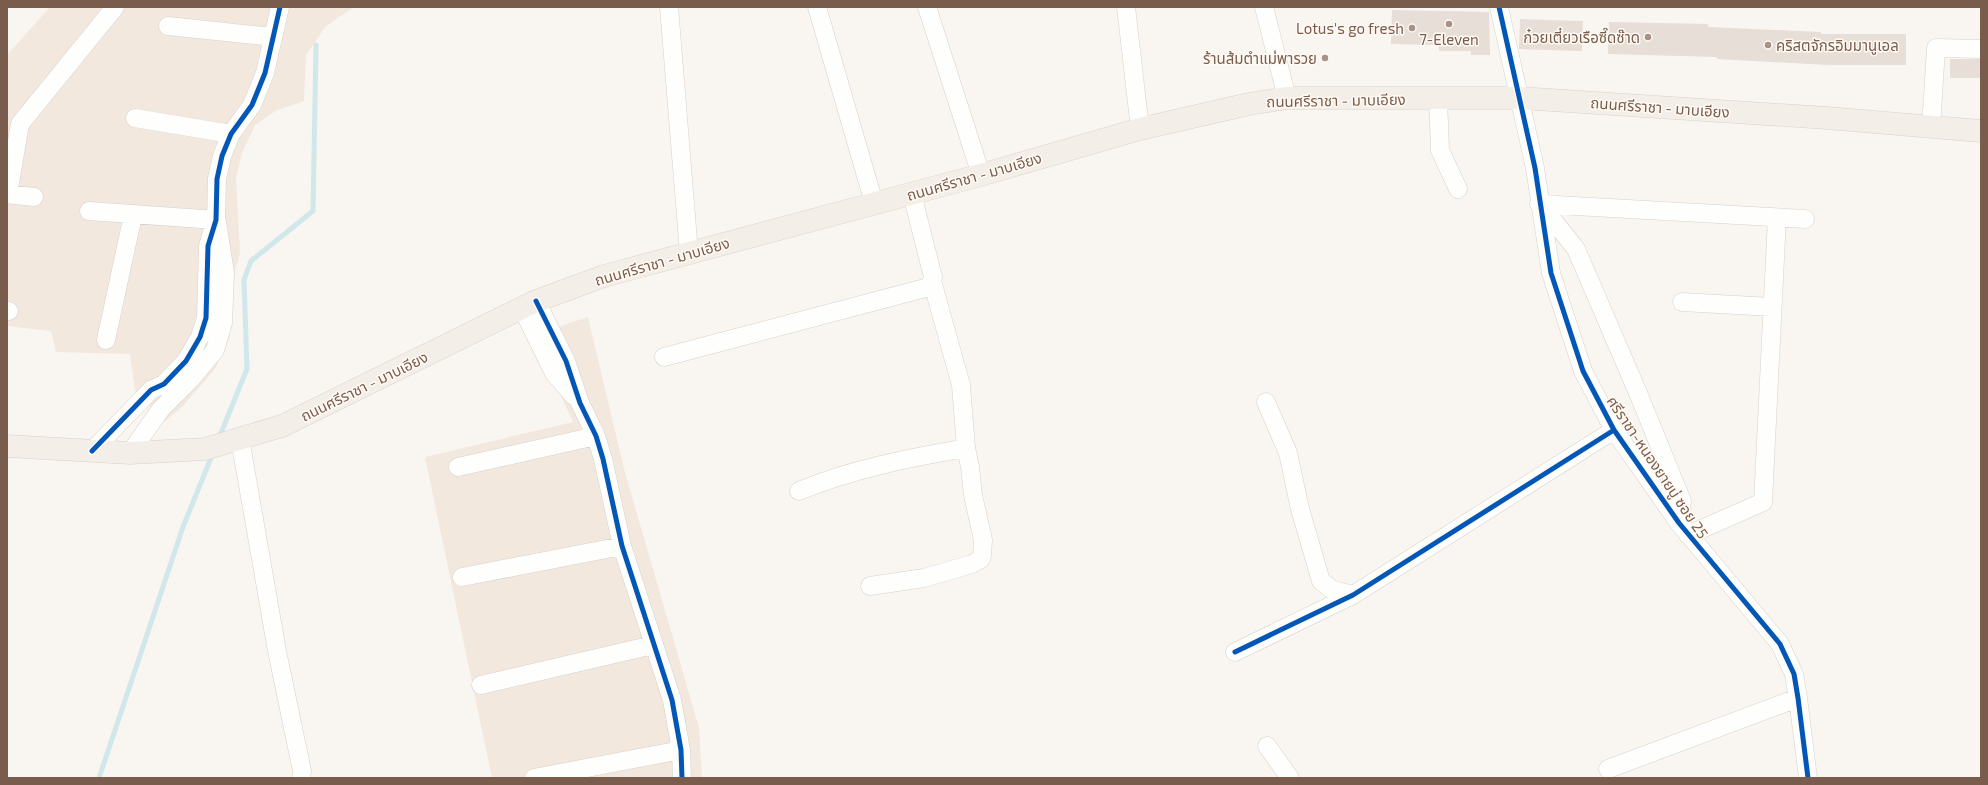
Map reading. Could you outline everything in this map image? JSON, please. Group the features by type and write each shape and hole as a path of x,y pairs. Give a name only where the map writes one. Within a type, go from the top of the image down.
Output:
{"main road":[{"name":"ถนนศรีราชา - มาบเอียง","path":"7,446 130,453 205,449 282,426 529,304 604,276 912,194 1140,129 1249,104 1287,98 1520,98 1827,118 1981,131"}],"street":[{"path":"34,197 8,194 20,124 115,7"},
{"path":"130,453 161,409 192,378 215,350 223,323 225,273 216,220 217,179 222,156 231,134 252,105 265,73 280,7"},
{"path":"668,7 689,253"},
{"path":"817,7 874,204"},
{"path":"927,7 981,175"},
{"path":"1126,7 1140,129"},
{"path":"1264,7 1287,98"},
{"name":"ศรีราชา-หนองยายบู่ ซอย 25","path":"1499,7 1535,168 1539,204 1551,273 1583,371 1614,430 1684,529 1780,644 1794,674 1808,778"},
{"path":"168,26 273,37"},
{"path":"1931,127 1936,48 1981,49"},
{"path":"1438,98 1440,150 1458,189"},
{"path":"135,118 231,134"},
{"path":"870,586 924,578 972,564 981,559 983,540 973,495 966,448 961,385 932,281 912,194"},
{"path":"1539,204 1805,219"},
{"path":"1539,204 1576,249 1674,479 1682,501 1684,529 1763,502 1772,307 1778,218"},
{"path":"90,211 216,220"},
{"path":"106,340 133,215"},
{"path":"92,451 151,390 164,384 186,361 200,337 206,318 208,246 216,220"},
{"path":"664,356 928,287 932,281"},
{"path":"1682,302 1772,307"},
{"path":"529,304 554,373 580,403 596,436 603,458 622,546 672,700 681,750 682,778"},
{"path":"1266,402 1288,453 1300,509 1321,581 1333,590 1353,595"},
{"path":"1235,652 1353,595 1614,430"},
{"path":"458,467 596,436"},
{"path":"240,439 277,651 302,771 301,778"},
{"path":"799,491 828,479 898,461 966,448"},
{"path":"462,577 622,546"},
{"path":"481,685 653,645"},
{"path":"1608,769 1798,698"},
{"path":"1267,746 1290,778"},
{"path":"534,778 681,750"}],"shaded area":[{"path":"50,7 354,7 326,26 306,55 304,101 277,110 255,125 242,153 236,178 240,253 235,271 229,339 215,369 183,406 164,422 135,390 130,354 56,352 51,331 7,326 7,55"},
{"path":"588,317 624,469 699,728 702,778 492,778 425,457 573,422 533,335"}],"building":[{"path":"1392,10 1489,12 1490,55 1471,55 1471,51 1439,51 1439,45 1391,44"},
{"path":"1520,19 1583,21 1582,51 1519,49"},
{"path":"1609,22 1708,24 1708,27 1821,32 1821,34 1906,34 1906,65 1829,65 1717,59 1717,57 1608,54"},
{"path":"1950,59 1981,59 1981,78 1950,78"}],"waterway":[{"path":"219,438 247,369 244,280 251,261 313,211 316,45"},
{"path":"99,778 183,527 213,453"}],"cycle path":[{"path":"92,451 151,390 164,384 186,361 200,337 206,318 208,246 216,220 217,179 222,156 231,134 252,105 265,73 280,7"},
{"path":"1499,7 1535,168 1551,273 1583,371 1614,430 1679,523 1780,644 1794,674 1808,778"},
{"path":"536,301 566,361 580,403 596,436 603,459 622,546 672,700 681,750 682,778"},
{"path":"1235,652 1353,595 1614,430"}],"place":[{"name":"7-Eleven","path":"1449,24"},
{"name":"Lotus's go fresh","path":"1412,28"},
{"name":"ก๋วยเตี๋ยวเรือซี๊ดซ๊าด","path":"1648,37"},
{"name":"คริสตจักรอิมมานูเอล","path":"1768,45"},
{"name":"ร้านส้มตำแม่พารวย","path":"1325,58"}]}
